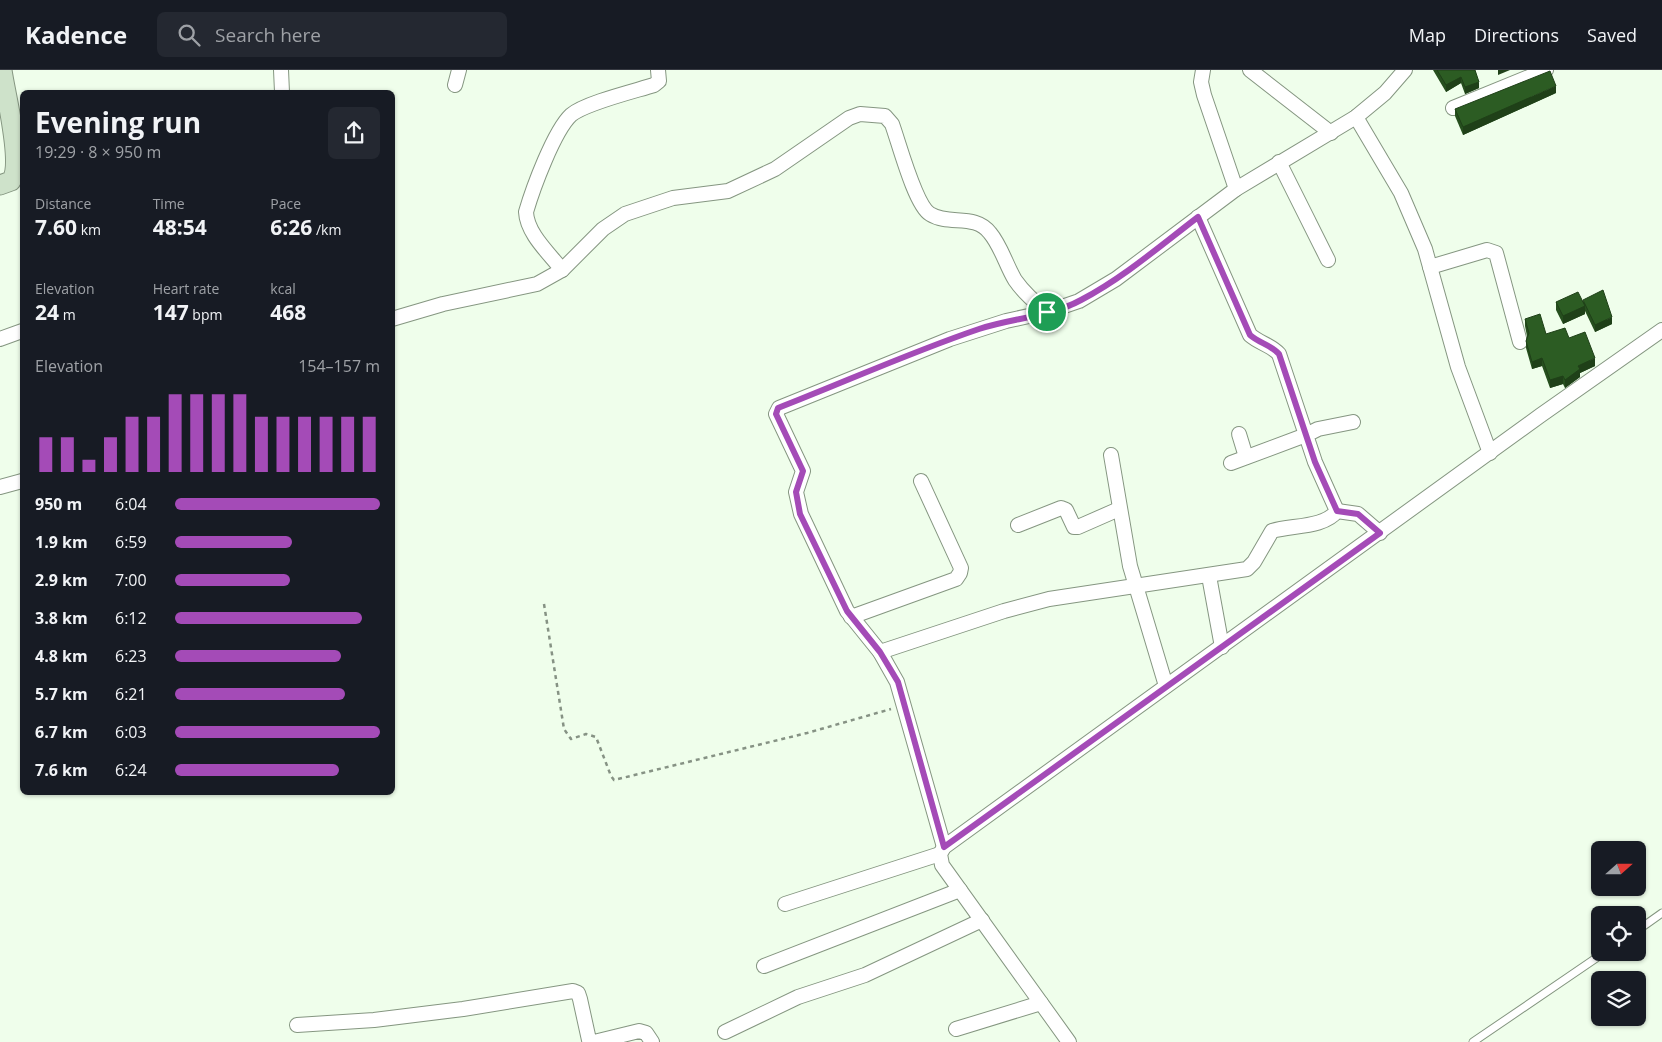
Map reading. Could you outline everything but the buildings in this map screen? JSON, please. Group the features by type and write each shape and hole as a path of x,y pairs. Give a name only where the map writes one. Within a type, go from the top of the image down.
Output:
{"street":[{"path":"0,185 10,181 15,171 15,144 2,70"},
{"path":"281,70 282,90"},
{"path":"455,86 459,70"},
{"path":"562,270 533,232 526,219 526,212 541,170 561,128 572,114 586,107 654,85 659,80 658,70"},
{"path":"1203,70 1201,82 1204,95 1236,189"},
{"path":"1250,70 1331,133"},
{"path":"1069,1042 942,865 942,851 898,682 880,652 851,617 800,514 796,492 803,471 776,414 778,408 950,339 1006,321 1047,312 1079,301 1116,279 1236,189 1356,117 1386,93 1405,70"},
{"path":"1453,108 1546,70"},
{"path":"395,318 443,304 537,284 562,270 602,229 625,214 659,202 728,191 748,183 774,169 849,118 860,114 885,116 892,124 921,204 929,214 940,219 975,222 989,232 1021,288 1047,312"},
{"path":"1356,117 1401,193 1430,266 1464,386 1490,453"},
{"path":"1279,162 1328,260"},
{"path":"1198,217 1250,335 1257,341 1274,348 1279,354 1306,435 1337,511"},
{"path":"1430,266 1487,250 1496,253 1520,342"},
{"path":"785,904 942,851 1166,686 1662,330"},
{"path":"0,339 20,332"},
{"path":"1231,463 1318,429 1354,422"},
{"path":"1239,434 1246,457"},
{"path":"1111,455 1130,566 1166,686"},
{"path":"851,617 956,579 960,573 961,568 921,480"},
{"path":"0,487 20,482"},
{"path":"1018,525 1061,508 1066,510 1074,527 1078,527 1119,509"},
{"path":"1337,511 1358,514 1380,533"},
{"path":"880,652 1004,611 1049,600 1247,569 1254,562 1272,531 1332,518 1337,511"},
{"path":"1209,576 1222,647"},
{"path":"764,966 960,890"},
{"path":"725,1032 803,994 865,975 982,920"},
{"path":"297,1026 454,1011 573,991 578,993 580,999 589,1040 594,1042 640,1031 646,1033 652,1042"},
{"path":"956,1029 1041,1003"}],"lane":[{"path":"1646,924 1662,913"},
{"path":"1473,1042 1592,961"}],"path":[{"path":"544,604 564,729 571,739 586,734 596,737 614,780 807,733 905,705"}],"route":[{"path":"1198,217 1250,335 1266,346 1274,348 1279,354 1315,462 1337,511 1358,514 1365,518 1380,533 944,847 898,682 880,652 847,611 800,514 796,492 803,471 776,414 778,408 950,339 1006,321 1047,312 1079,301 1116,279 1198,217"}]}
